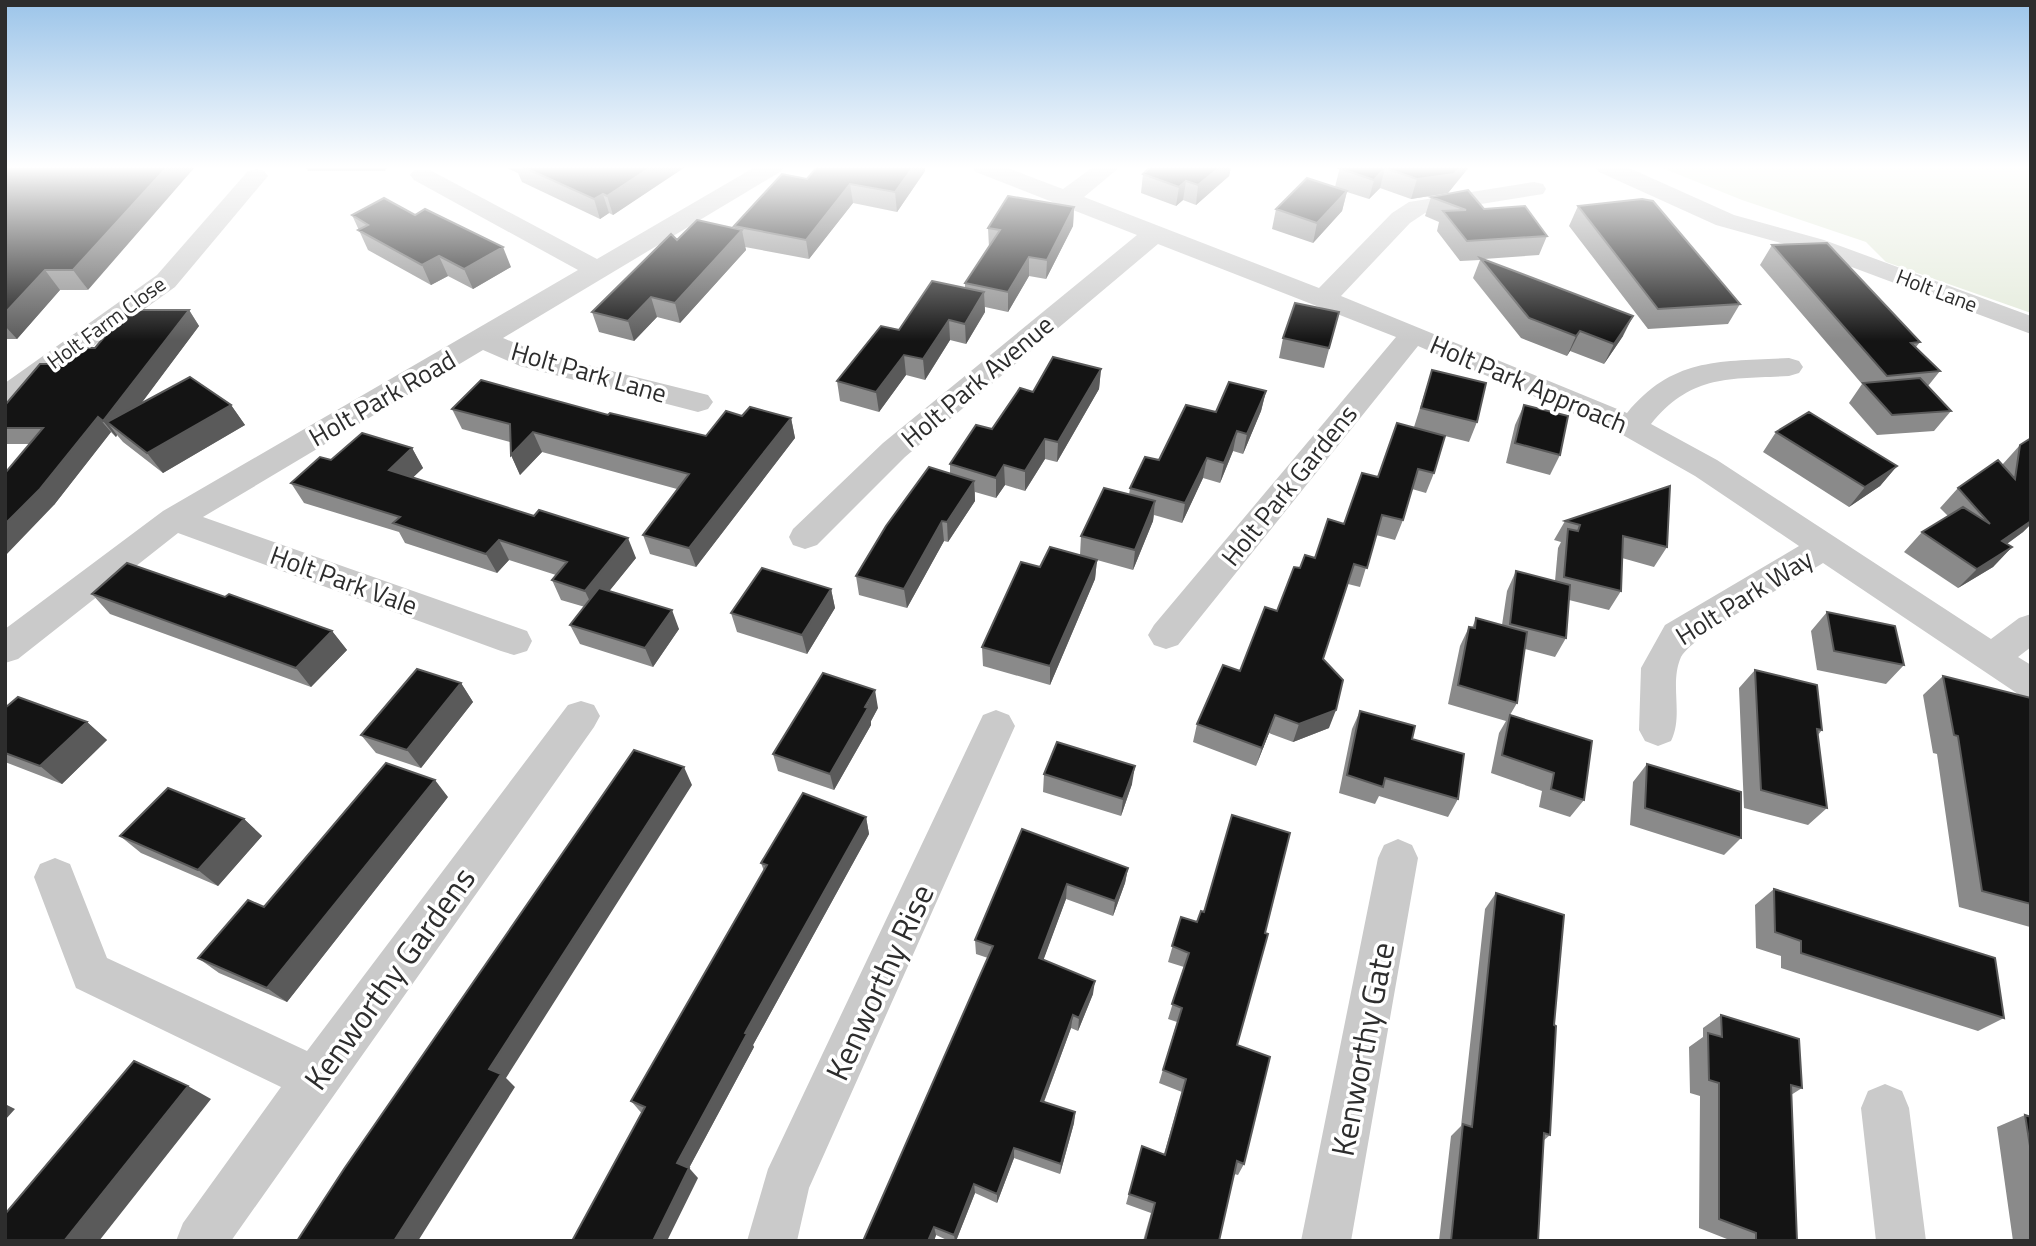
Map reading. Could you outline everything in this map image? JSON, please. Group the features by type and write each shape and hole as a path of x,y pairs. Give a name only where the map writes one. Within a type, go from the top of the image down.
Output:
{"street":[{"name":"Holt Farm Close","path":"5,399 29,378 166,281 214,225"},
{"path":"515,225 598,270"},
{"name":"Holt Park Road","path":"5,649 174,519 674,225"},
{"name":"Holt Park Approach","path":"1134,225 1413,334 1632,427 1706,468 2031,684"},
{"path":"1323,299 1394,225"},
{"name":"Holt Lane","path":"1744,225 1815,245 2031,326"},
{"name":"Holt Park Avenue","path":"805,537 894,450 1155,233"},
{"name":"Holt Park Gardens","path":"1166,635 1413,334"},
{"name":"Holt Park Lane","path":"482,339 530,360 698,402"},
{"path":"1632,427 1662,392 1678,383 1703,375 1789,366"},
{"name":"Holt Park Vale","path":"174,519 514,641"},
{"name":"Holt Park Way","path":"1658,730 1658,663 1664,649 1677,635 1822,547"},
{"path":"1991,658 2031,628"},
{"name":"Kenworthy Gardens","path":"201,1241 315,1079 580,716"},
{"name":"Kenworthy Rise","path":"772,1241 785,1186 996,726"},
{"name":"Kenworthy Gate","path":"1326,1241 1398,858"},
{"path":"55,877 91,973 315,1079"},
{"path":"1885,1108 1900,1241"}],"green space":[{"path":"1816,225 2031,225 2031,313 1886,262 1866,242"}],"building":[{"path":"5,225 114,225 73,270 45,270 5,313"},
{"path":"368,225 458,225 503,247 464,269 439,256 422,265 358,230"},
{"path":"692,225 720,225 742,230 675,303 651,297 628,321 592,312 671,234 677,240"},
{"path":"735,225 818,225 806,240"},
{"path":"990,225 1065,225 1047,260 1029,257 1008,292 965,283 1000,230 988,228"},
{"path":"1454,225 1539,225 1547,236 1467,241"},
{"path":"1593,225 1673,225 1740,304 1658,309"},
{"path":"1827,243 1920,342 1911,343 1940,371 1887,376 1772,245"},
{"path":"1480,258 1633,316 1614,344 1580,331 1576,336 1529,318"},
{"path":"932,281 984,292 965,324 949,320 923,359 904,355 876,392 837,381 881,326 899,330"},
{"path":"1295,303 1339,312 1329,348 1283,338"},
{"path":"127,310 189,310 103,421 98,417 40,489 5,524 5,473 43,428 5,428 5,405 40,364 65,364 78,348 95,348"},
{"path":"1053,357 1101,369 1058,442 1045,439 1025,471 1004,465 996,478 950,464 976,425 992,429 1020,388 1033,392"},
{"path":"1432,370 1486,383 1477,422 1421,408"},
{"path":"190,377 231,405 147,453 107,422"},
{"path":"1920,378 1951,411 1892,415 1863,383"},
{"path":"481,380 608,415 610,413 706,436 726,411 742,416 750,407 791,418 689,548 643,535 689,474 533,432 511,455 510,424 452,409"},
{"path":"1229,382 1266,391 1247,434 1237,431 1224,463 1207,458 1185,503 1130,488 1145,457 1159,460 1186,405 1216,412"},
{"path":"1524,405 1568,416 1560,455 1515,443"},
{"path":"1809,412 1897,466 1865,487 1776,432"},
{"path":"1397,423 1445,436 1434,473 1418,469 1403,520 1382,515 1367,568 1354,564 1323,659 1343,680 1336,710 1299,724 1275,715 1262,748 1197,724 1223,665 1240,671 1265,607 1277,611 1294,567 1300,568 1305,555 1315,558 1328,519 1344,524 1362,473 1378,477"},
{"path":"362,433 412,448 389,470 534,516 539,510 628,538 585,591 552,580 567,562 499,540 486,554 393,523 400,517 291,483 320,457 331,460"},
{"path":"2031,438 2031,521 2002,541 2012,547 1977,569 1922,532 1963,507 1990,524 1958,488 1998,460 2015,479 2020,445"},
{"path":"929,467 974,481 947,522 942,521 904,589 856,576 886,526"},
{"path":"1670,486 1667,547 1623,536 1621,591 1564,577 1568,529 1578,531 1580,525 1565,521"},
{"path":"1104,488 1155,501 1135,550 1081,536"},
{"path":"1050,547 1097,560 1050,666 982,647 1021,562 1040,567"},
{"path":"127,563 225,597 229,594 332,631 296,668 92,594"},
{"path":"762,568 831,589 802,635 731,613"},
{"path":"1516,571 1570,585 1566,638 1510,624"},
{"path":"599,588 672,610 645,648 570,625"},
{"path":"1827,612 1895,626 1904,665 1834,651"},
{"path":"1476,618 1527,632 1517,703 1458,685 1469,627 1475,628"},
{"path":"417,669 461,683 407,750 361,735"},
{"path":"1755,670 1817,685 1822,730 1817,729 1827,808 1761,790"},
{"path":"823,673 875,690 865,707 868,708 830,774 773,754"},
{"path":"1943,676 2031,698 2031,904 1982,891 1958,736 1954,735"},
{"path":"18,697 87,722 40,766 5,753 5,708"},
{"path":"1360,711 1415,726 1412,739 1464,754 1458,799 1385,778 1383,787 1347,775"},
{"path":"1510,715 1592,741 1584,800 1551,789 1554,773 1502,755"},
{"path":"1057,742 1135,766 1123,799 1044,774"},
{"path":"634,750 684,767 489,1069 501,1074 394,1241 297,1241 344,1169"},
{"path":"386,763 435,780 267,988 198,958 248,900 264,907"},
{"path":"1647,764 1741,792 1741,838 1645,808"},
{"path":"168,788 244,819 198,870 120,836"},
{"path":"803,793 866,817 745,1033 747,1034 677,1163 689,1168 653,1241 572,1241 645,1107 631,1101 767,865 761,863"},
{"path":"1232,815 1290,833 1265,933 1268,934 1237,1045 1270,1057 1244,1164 1237,1161 1219,1241 1145,1241 1155,1203 1129,1194 1142,1146 1165,1155 1186,1079 1163,1070 1182,1008 1172,1004 1189,953 1172,946 1181,917 1197,922 1201,911 1204,912"},
{"path":"1022,829 1128,868 1115,901 1067,884 1039,958 1095,981 1079,1018 1073,1015 1041,1101 1075,1112 1061,1164 1014,1148 997,1194 974,1184 954,1235 934,1227 928,1241 863,1241 993,946 975,940"},
{"path":"1774,889 1995,958 2004,1018 1801,953 1801,941 1775,932"},
{"path":"1496,893 1564,915 1554,1025 1550,1135 1544,1133 1538,1241 1451,1241 1463,1124 1472,1127"},
{"path":"1721,1015 1799,1039 1802,1088 1791,1085 1797,1241 1756,1241 1756,1233 1719,1219 1719,1083 1709,1080 1708,1033 1722,1037"},
{"path":"134,1061 188,1086 64,1241 5,1241 5,1214"},
{"path":"2025,1115 2031,1117 2031,1152"}]}
